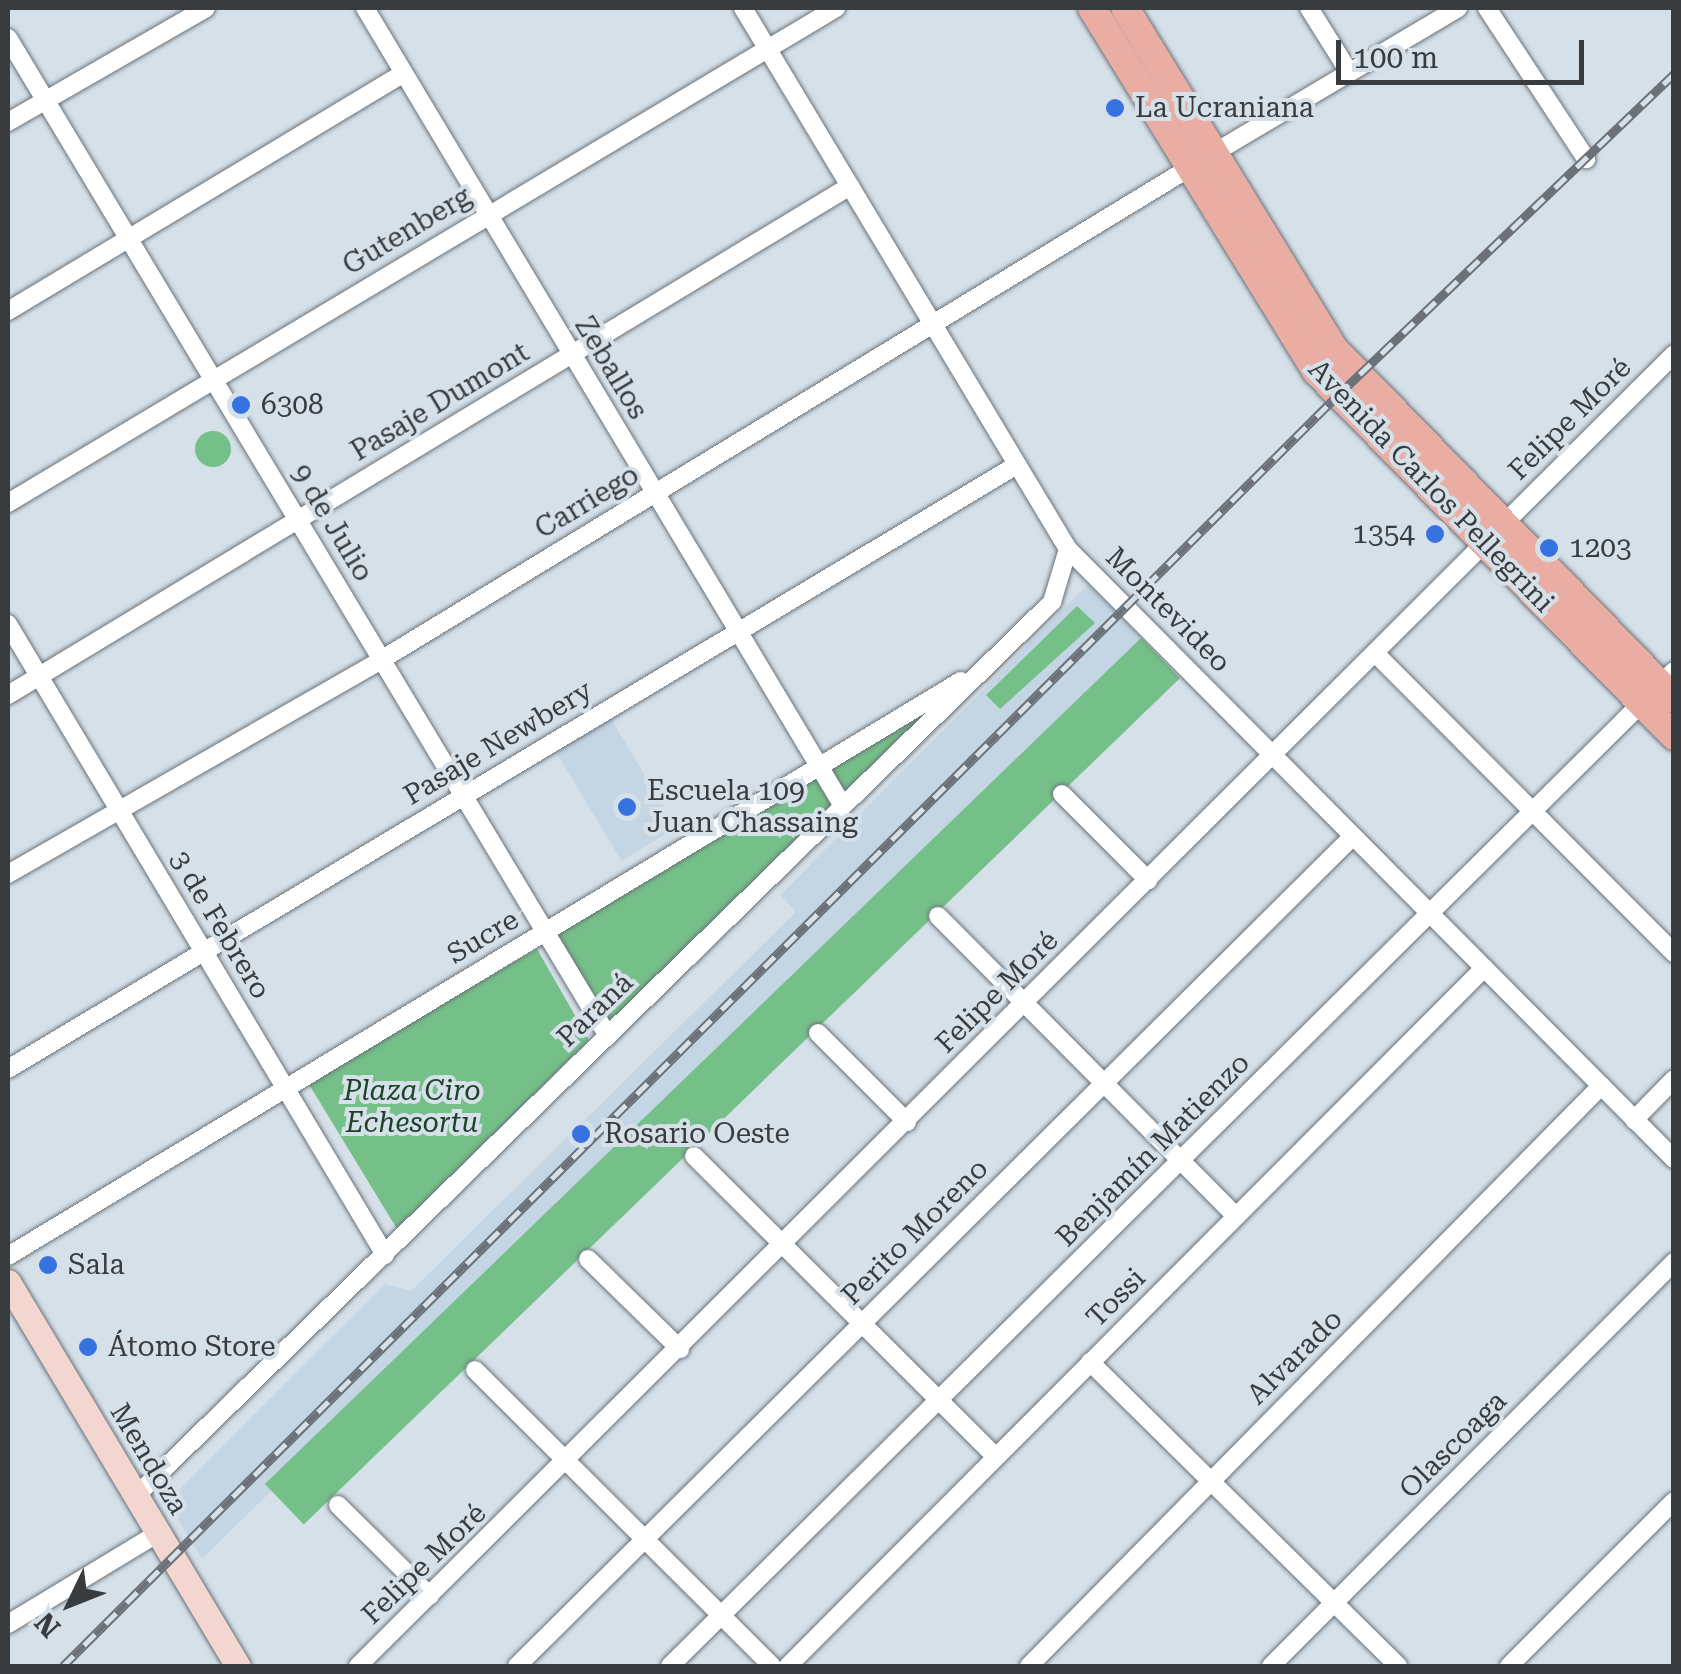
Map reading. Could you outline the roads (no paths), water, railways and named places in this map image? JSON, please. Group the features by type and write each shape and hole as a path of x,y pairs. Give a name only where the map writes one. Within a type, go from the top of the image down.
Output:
{"main road":[{"name":"Avenida Carlos Pellegrini","path":"1092,8 1202,160"},
{"name":"Avenida Carlos Pellegrini","path":"1125,8 1317,372 1662,690 1674,736"},
{"name":"Mendoza","path":"8,1282 238,1666"}],"street":[{"path":"8,122 206,8"},
{"name":"Zeballos","path":"366,8 843,806"},
{"name":"Montevideo","path":"743,8 1068,548 1674,1159"},
{"name":"Gutenberg","path":"8,503 836,8"},
{"path":"1309,8 1350,72"},
{"name":"Carriego","path":"8,874 380,660 1458,8"},
{"path":"1487,8 1586,160"},
{"name":"9 de Julio","path":"8,38 608,1036"},
{"path":"8,311 403,74"},
{"name":"Pasaje Dumont","path":"8,695 850,186"},
{"name":"Felipe Moré","path":"358,1666 570,1460 1674,354"},
{"name":"Pasaje Newbery","path":"8,1069 1017,464"},
{"name":"Paraná","path":"136,1496 1052,602 1068,548"},
{"name":"3 de Febrero","path":"8,624 385,1255"},
{"path":"1375,652 1674,952"},
{"name":"Sucre","path":"8,1256 988,665"},
{"name":"Benjamín Matienzo","path":"670,1666 1533,811 1662,690"},
{"path":"1062,794 1148,880"},
{"name":"Perito Moreno","path":"516,1666 1353,836"},
{"path":"938,916 1236,1216"},
{"name":"Tossi","path":"788,1666 1484,968"},
{"path":"818,1034 907,1122"},
{"path":"1634,1120 1674,1078"},
{"name":"Alvarado","path":"1029,1666 1601,1086"},
{"path":"694,1156 996,1457"},
{"path":"588,1259 680,1349"},
{"name":"Olascoaga","path":"1272,1666 1674,1262"},
{"path":"1090,1362 1398,1666"},
{"path":"475,1370 570,1460 772,1666"},
{"path":"1509,1666 1674,1501"},
{"path":"338,1505 430,1596"},
{"path":"8,1624 158,1533"}],"railway":[{"path":"63,1666 1338,395 1674,74"}],"place":[{"name":"La Ucraniana","path":"1115,108"},
{"name":"6308","path":"241,405"},
{"name":"1354","path":"1435,534"},
{"name":"1203","path":"1549,548"},
{"name":"Escuela 109 Juan Chassaing","path":"627,807"},
{"name":"Rosario Oeste","path":"581,1134"},
{"name":"Sala","path":"48,1265"},
{"name":"Átomo Store","path":"88,1347"}],"park label":[{"name":"Plaza Ciro Echesortu","path":"412,1107"}]}
